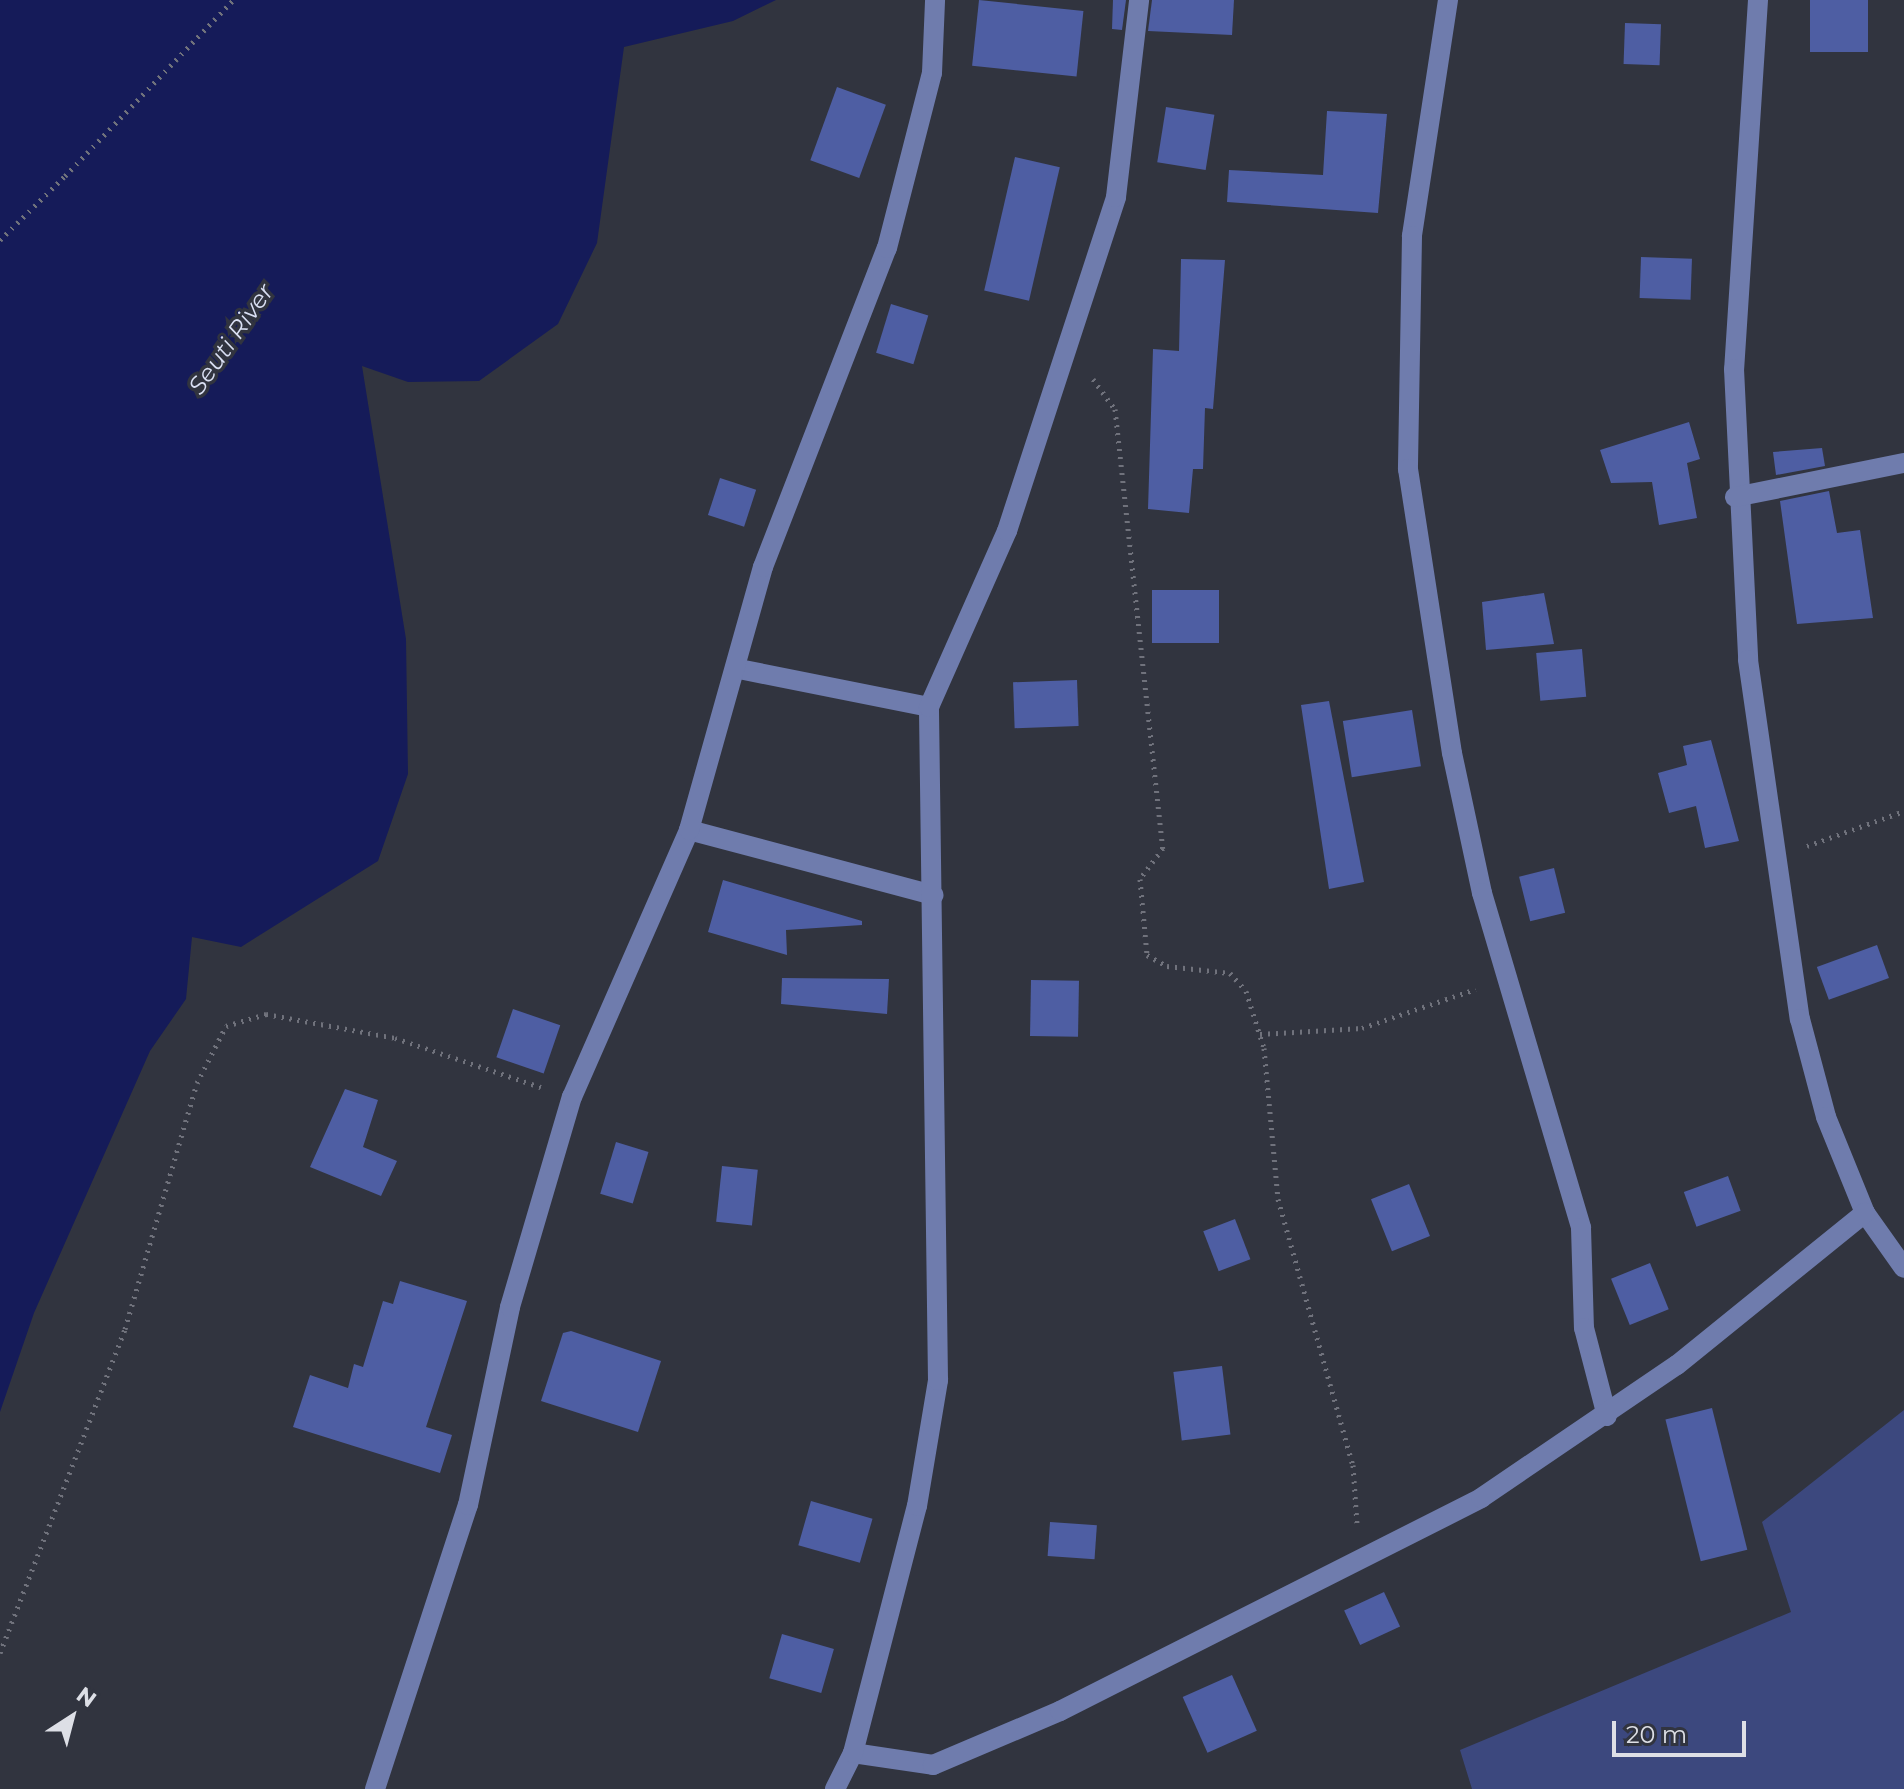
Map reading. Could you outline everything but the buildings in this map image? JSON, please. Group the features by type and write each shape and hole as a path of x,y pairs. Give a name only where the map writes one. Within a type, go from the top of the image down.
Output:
{"street":[{"path":"375,1789 468,1505 510,1307 572,1097 689,830 739,669 763,567 801,458 887,248 932,73 935,0"},
{"path":"835,1789 853,1753 917,1506 938,1380 929,707 1007,531 1071,349 1116,197 1139,0"},
{"path":"1448,0 1412,236 1408,469 1430,642 1482,893 1581,1228 1584,1328 1607,1416"},
{"path":"1758,0 1739,254 1735,497 1748,660 1779,856 1800,1019 1826,1117 1865,1213 1904,1268"},
{"path":"1735,497 1904,463"},
{"path":"739,669 929,707"},
{"path":"689,830 933,895"},
{"path":"853,1753 933,1765 1060,1711 1367,1550 1481,1498 1607,1416 1865,1213"}],"path":[{"path":"65,176 233,0"},
{"path":"0,240 93,149"},
{"path":"1071,349 1115,409 1134,549 1163,848 1140,879 1147,955 1167,966 1230,973 1246,991 1260,1034 1278,1199 1353,1465 1357,1529 1367,1550"},
{"path":"1779,856 1904,811"},
{"path":"1260,1034 1362,1028 1508,978"},
{"path":"0,1653 125,1329 197,1083 226,1026 266,1014 395,1038 572,1097"}],"shaded area":[{"path":"1904,1410 1904,1789 1472,1789 1460,1750 1791,1612 1762,1522"}],"water":[{"name":"Seuti River","path":"0,0 776,0 733,21 624,47 597,243 558,324 479,381 408,382 362,366 406,639 408,774 378,861 241,947 192,937 186,999 150,1051 34,1313 0,1412"}]}
